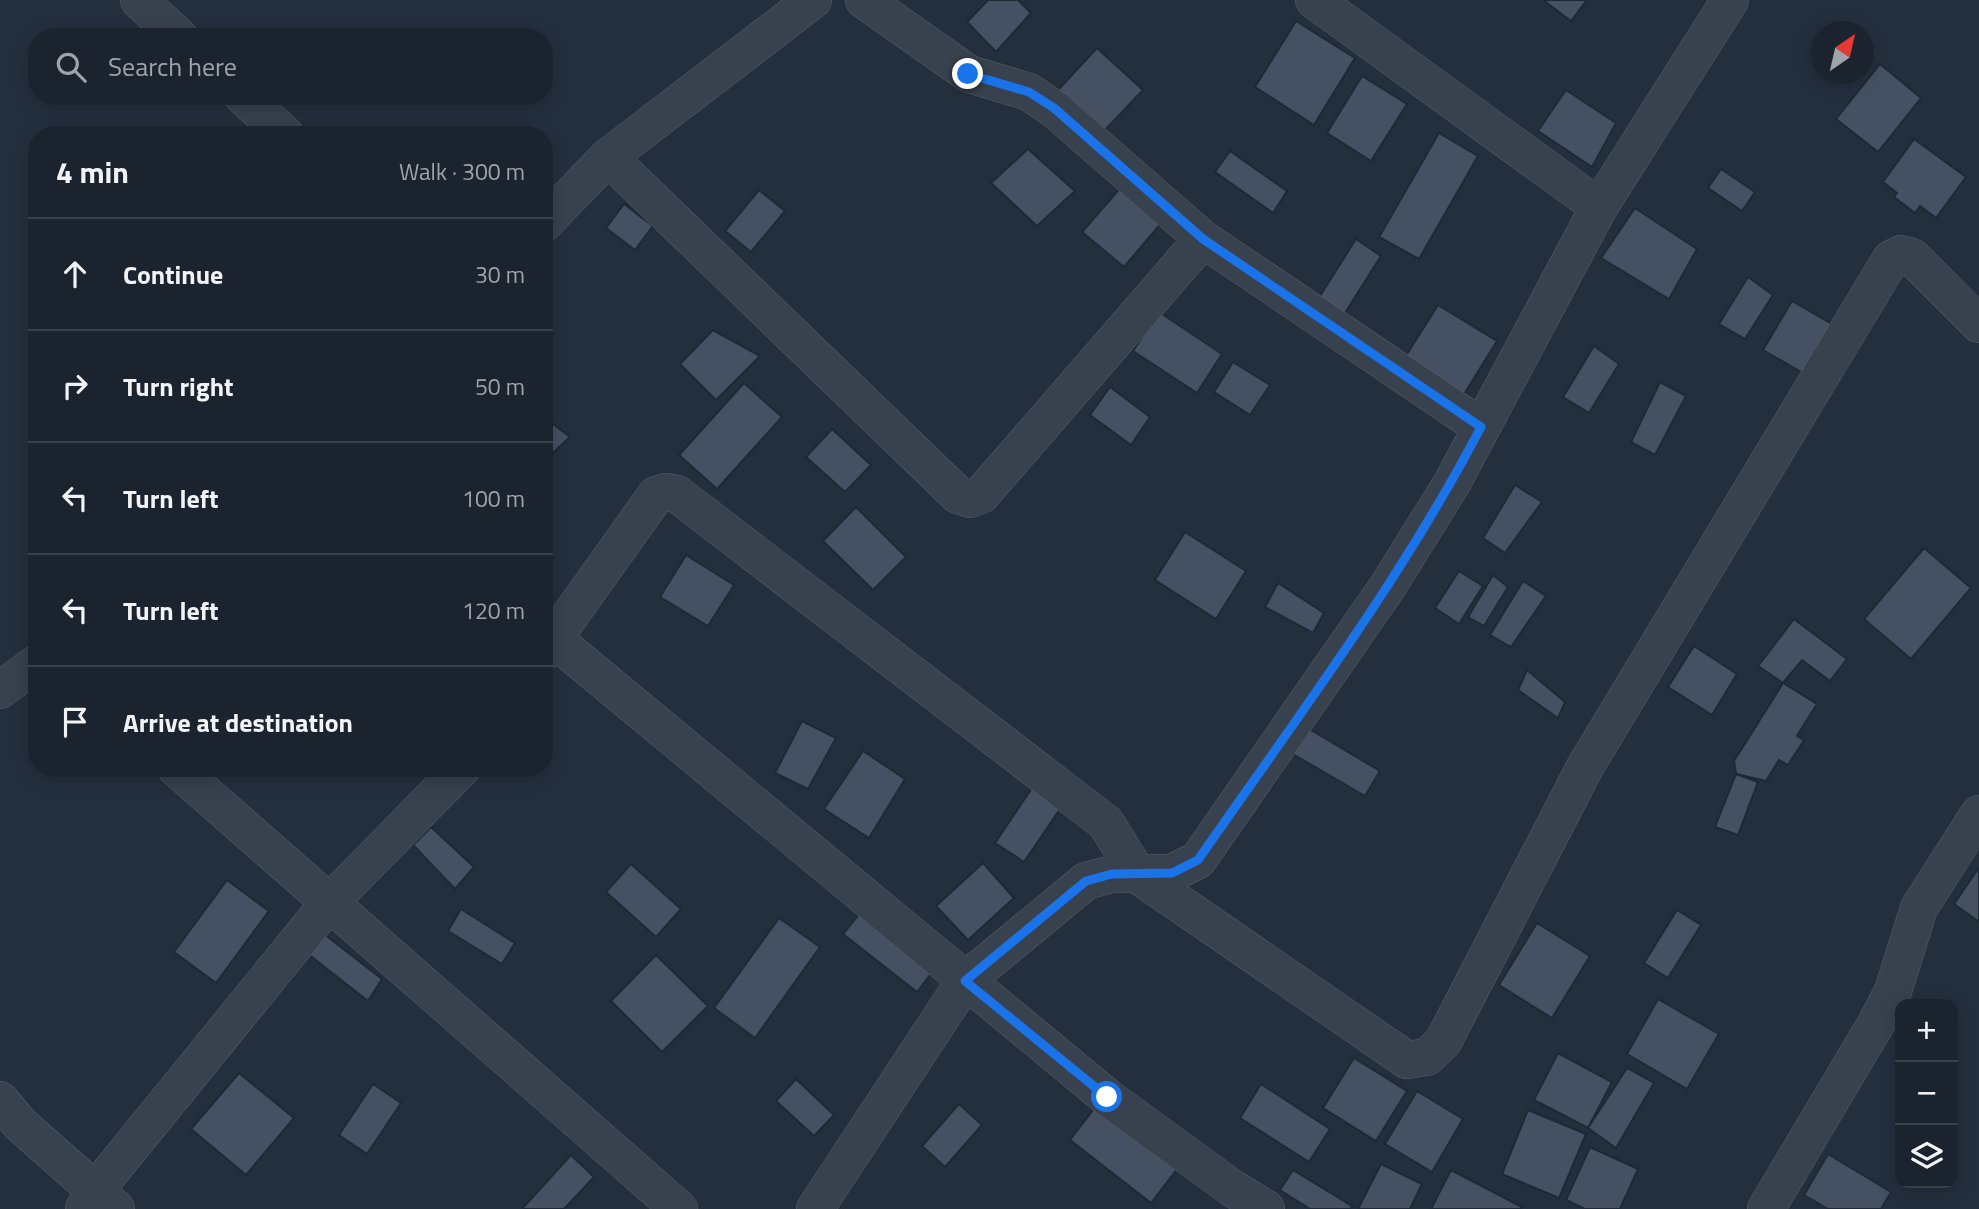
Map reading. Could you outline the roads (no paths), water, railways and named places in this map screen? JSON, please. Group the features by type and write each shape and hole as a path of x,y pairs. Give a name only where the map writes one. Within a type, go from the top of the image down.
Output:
{"street":[{"path":"139,0 169,28"},
{"path":"553,214 608,157 813,0"},
{"path":"864,0 968,74 1029,92 1054,108 1203,239 1481,427"},
{"path":"1314,0 1599,207"},
{"path":"815,1209 965,981 1086,881 1112,874 1172,873 1198,860 1388,586 1452,483 1599,207 1730,0"},
{"path":"253,105 275,126"},
{"path":"608,157 958,495 970,499 981,495 1203,239"},
{"path":"553,633 656,495 666,492 677,494 1106,823 1138,875 1407,1060 1427,1057 1443,1042 1585,767 1891,259 1902,254 1912,257 1979,324"},
{"path":"553,644 1107,1097 1226,1198 1266,1209"},
{"path":"0,690 28,670"},
{"path":"186,777 679,1209"},
{"path":"0,1100 98,1203 329,903 453,777"},
{"path":"1086,881 1106,823"},
{"path":"1766,1209 1893,991 1919,908 1974,831"}]}
